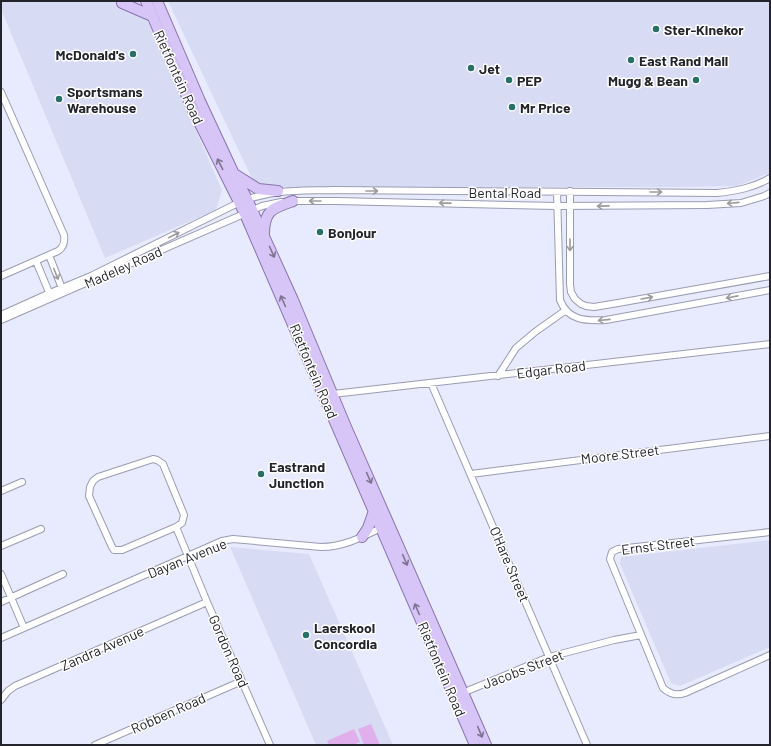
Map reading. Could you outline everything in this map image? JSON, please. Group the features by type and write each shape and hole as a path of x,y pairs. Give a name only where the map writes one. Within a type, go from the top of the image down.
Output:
{"main road":[{"name":"Rietfontein Road","path":"146,1 191,106 244,201"},
{"path":"124,2 152,16"},
{"name":"Rietfontein Road","path":"160,4 200,101 234,174 374,512 385,526"},
{"path":"234,174 258,189 278,191"},
{"path":"264,235 264,221 267,214 276,207 293,201"},
{"name":"Rietfontein Road","path":"249,212 264,235 333,394 385,526 459,695 486,745"},
{"path":"362,537 368,528 374,512"},
{"name":"Rietfontein Road","path":"459,695 475,745"}],"street":[{"path":"1,92 64,235 62,248 1,276"},
{"name":"Bental Road","path":"244,201 278,191 333,190 716,193 749,188 770,178"},
{"path":"570,191 570,284 575,299 581,304 586,306 594,306 618,303 770,276"},
{"path":"558,192 557,206 560,300 566,310 575,318 592,321 606,320 770,290"},
{"name":"Bental Road","path":"249,212 262,206 293,201 557,206 731,204 754,200 770,193"},
{"name":"Madeley Road","path":"63,290 244,201"},
{"name":"Madeley Road","path":"1,316 249,212"},
{"path":"49,255 63,290"},
{"path":"36,260 51,295"},
{"name":"Madeley Road","path":"1,320 51,295"},
{"path":"498,376 516,348 535,332 566,310"},
{"name":"Edgar Road","path":"333,394 770,344"},
{"name":"O'Hare Street","path":"431,383 587,745"},
{"name":"Moore Street","path":"471,474 770,436"},
{"path":"153,459 160,462 163,464 184,515 182,522 176,527 122,550 114,550 89,496 92,481 101,475 153,459"},
{"path":"1,491 22,482"},
{"name":"Dayan Avenue","path":"1,638 222,541 256,541 326,547 339,546 385,526"},
{"name":"Gordon Road","path":"176,527 207,602 270,745"},
{"path":"1,546 41,528"},
{"name":"Ernst Street","path":"640,635 610,561 610,557 614,551 618,548 770,532"},
{"path":"1,574 24,628"},
{"path":"1,602 63,574"},
{"name":"Zandra Avenue","path":"1,700 8,691 15,686 207,602"},
{"path":"640,635 663,688 673,694 685,693 770,655"},
{"name":"Jacobs Street","path":"459,695 549,656 640,635"},
{"name":"Robben Road","path":"95,745 242,681"}],"shaded area":[{"path":"1,1 139,1 222,190 216,210 105,258 1,9"},
{"name":"East Rand Mall","path":"168,1 770,1 770,173 737,186 256,187"},
{"path":"770,540 770,647 680,686 671,683 620,564 621,557"},
{"name":"Laerskool Concordia","path":"230,547 309,554 393,745 316,745"},
{"path":"371,724 380,745 364,745 358,729"},
{"path":"354,729 360,742 353,745 329,745 327,741"}],"place":[{"name":"Ster-Kinekor","path":"656,29"},
{"name":"McDonald's","path":"133,54"},
{"name":"East Rand Mall","path":"631,60"},
{"name":"Jet","path":"471,68"},
{"name":"PEP","path":"509,80"},
{"name":"Mugg & Bean","path":"696,80"},
{"name":"Sportsmans Warehouse","path":"59,99"},
{"name":"Mr Price","path":"512,107"},
{"name":"Bonjour","path":"320,232"},
{"name":"Eastrand Junction","path":"261,474"},
{"name":"Laerskool Concordia","path":"306,635"}]}
